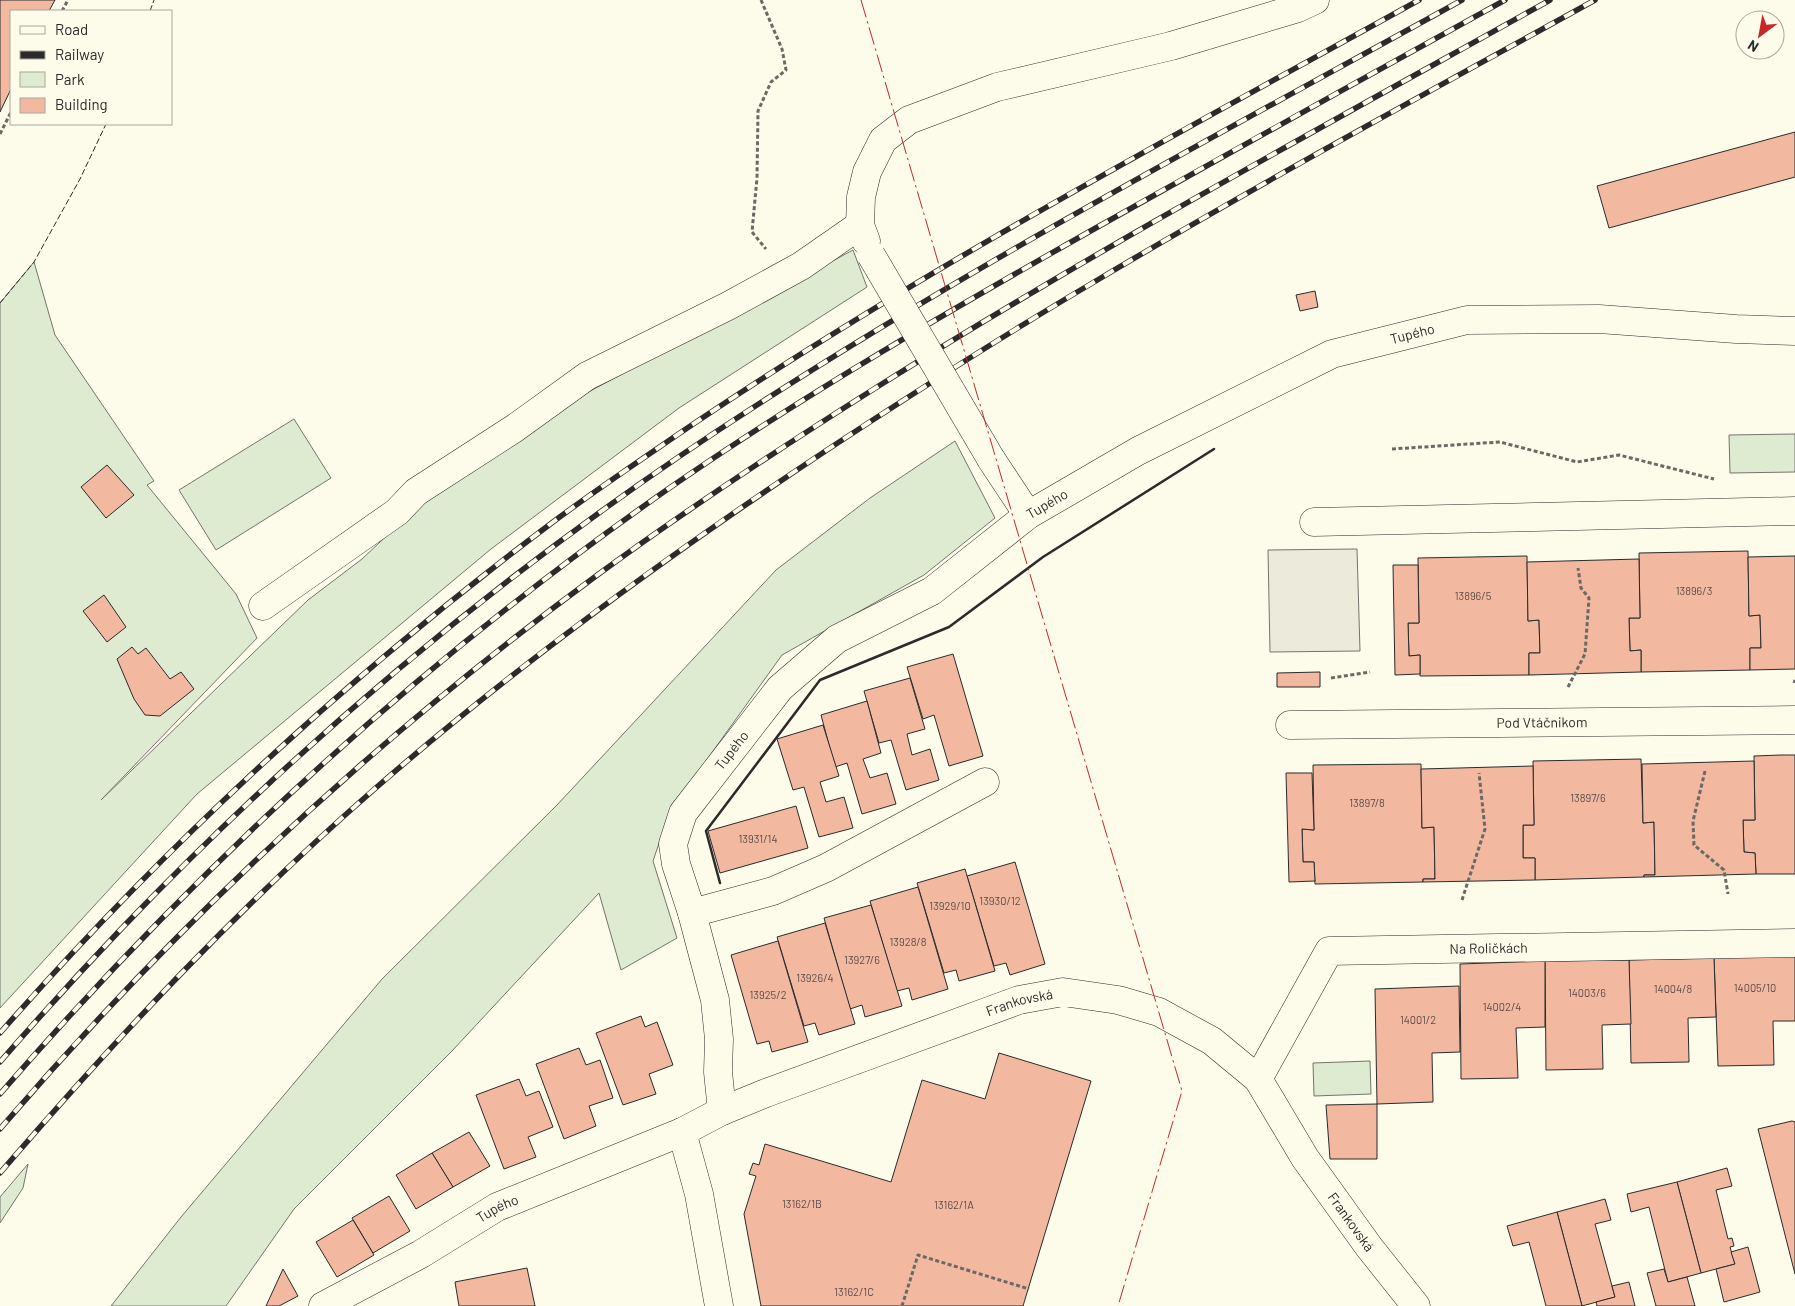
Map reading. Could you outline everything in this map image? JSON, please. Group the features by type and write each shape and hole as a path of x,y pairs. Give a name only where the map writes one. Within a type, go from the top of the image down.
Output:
{"street":[{"path":"1028,515 991,458 871,255 860,225 861,197 867,172 883,140 909,120 997,87 1172,46 1298,8 1315,0"},
{"path":"263,606 396,512 416,492 515,428 587,376 728,306 801,266 860,225"},
{"name":"Tupého","path":"722,1111 718,1072 719,1039 714,1000 692,913 676,864 673,844 683,813 780,688 838,639 932,591 1028,515 1138,451 1332,354 1467,320 1599,319 1736,330 1795,331"},
{"path":"1314,522 1795,511"},
{"name":"Pod Vtáčnikom","path":"1290,725 1795,720"},
{"path":"692,913 773,890 826,868 985,782"},
{"name":"Na Roličkách","path":"1258,1079 1329,951 1795,943"},
{"name":"Frankovská","path":"682,1132 722,1111 766,1092 1019,1000 1064,992 1118,1000 1159,1012 1212,1041 1258,1079 1305,1158 1369,1246 1416,1306"},
{"path":"682,1132 699,1194 719,1306"},
{"name":"Tupého","path":"323,1306 421,1254 497,1207 682,1132"}],"path":[{"path":"761,0 782,49 786,70 771,82 758,111 757,178 752,232 771,256 801,266"},
{"path":"0,134 10,114"},
{"path":"1392,449 1500,442 1577,462 1620,455 1738,485 1743,512"},
{"path":"1568,687 1585,654 1589,598 1581,588 1578,568"},
{"path":"1331,678 1370,672"},
{"path":"1706,770 1693,821 1694,845 1724,870 1728,894"},
{"path":"1462,900 1485,829 1479,773"},
{"path":"902,1306 918,1255 1028,1289"}],"green space":[{"path":"853,250 867,287 679,408 491,549 197,794 0,1008 0,303 34,262 55,335 154,481 147,485 236,594 257,638 101,800 308,600 362,559 415,509 581,396"},
{"path":"294,419 331,478 216,550 179,490"},
{"path":"1795,434 1795,472 1730,473 1729,435"},
{"path":"955,441 995,518 924,575 782,655 670,811 653,861 677,938 621,970 599,893 452,1051 294,1209 226,1306 111,1306 181,1217 382,979 557,805 776,570 870,498"},
{"path":"1370,1061 1371,1094 1314,1096 1313,1063"},
{"path":"28,1164 23,1188 0,1223 0,1197"}],"shaded area":[{"path":"1357,549 1360,651 1270,652 1268,550"}],"building":[{"path":"0,0 55,0 50,10 10,10 10,91 0,112"},
{"path":"1795,132 1795,177 1609,228 1597,186"},
{"path":"1315,291 1318,307 1300,311 1296,295"},
{"path":"107,465 134,495 106,518 81,487"},
{"path":"1748,551 1749,616 1760,615 1761,648 1750,648 1750,670 1641,672 1641,650 1630,651 1629,618 1640,618 1639,553"},
{"path":"1527,556 1528,621 1539,620 1540,653 1529,653 1529,675 1420,676 1420,655 1409,656 1408,623 1419,623 1418,558"},
{"path":"1795,556 1795,669 1750,670 1750,648 1761,648 1760,615 1749,616 1748,557"},
{"path":"1639,559 1640,618 1629,618 1630,651 1641,650 1641,672 1529,675 1529,653 1540,653 1539,620 1528,621 1527,562"},
{"path":"1393,565 1418,565 1419,623 1408,623 1409,656 1420,655 1420,674 1395,675"},
{"path":"104,595 126,627 107,642 83,611"},
{"path":"132,647 138,654 146,648 170,679 181,672 194,689 160,716 145,715 134,699 117,659"},
{"path":"953,654 983,756 949,766 934,715 923,719 907,667"},
{"path":"1320,672 1320,687 1277,687 1277,673"},
{"path":"910,678 925,729 907,734 912,755 930,749 939,780 906,790 891,740 879,743 864,691"},
{"path":"867,701 881,753 863,759 870,778 887,773 896,804 862,814 847,763 835,767 821,715"},
{"path":"823,725 839,776 820,782 826,802 844,797 853,828 819,837 804,787 793,790 777,739"},
{"path":"1795,755 1795,874 1756,874 1755,853 1744,852 1743,820 1755,820 1754,756"},
{"path":"1641,759 1643,823 1654,822 1655,875 1644,875 1644,877 1535,880 1535,858 1523,858 1523,825 1534,825 1533,761"},
{"path":"1754,761 1755,820 1743,820 1744,852 1755,853 1756,874 1644,877 1644,875 1655,875 1654,822 1643,823 1642,764"},
{"path":"1421,764 1422,828 1434,827 1435,879 1423,879 1423,882 1315,884 1314,862 1303,862 1302,829 1314,830 1313,765"},
{"path":"1533,766 1534,825 1523,825 1523,858 1535,858 1535,880 1423,882 1423,879 1435,879 1434,827 1422,828 1421,769"},
{"path":"1286,773 1312,773 1314,830 1302,829 1303,862 1314,862 1315,881 1289,882"},
{"path":"796,806 808,848 720,873 708,831"},
{"path":"1015,862 1045,964 1010,975 1006,963 994,966 967,876"},
{"path":"965,869 995,971 959,981 956,970 944,973 917,883"},
{"path":"918,887 948,989 912,1000 909,988 897,991 870,901"},
{"path":"871,905 902,1006 865,1017 862,1005 850,1009 824,918"},
{"path":"825,923 855,1024 819,1035 815,1023 804,1026 777,937"},
{"path":"778,941 808,1042 772,1052 769,1041 757,1044 731,955"},
{"path":"1795,956 1795,1021 1773,1021 1774,1065 1718,1066 1714,958"},
{"path":"1714,958 1716,1017 1688,1018 1689,1062 1631,1063 1629,960"},
{"path":"1629,960 1631,1024 1602,1025 1603,1069 1546,1070 1545,961"},
{"path":"1545,961 1545,1027 1516,1028 1518,1078 1461,1079 1460,964"},
{"path":"1459,986 1460,1052 1432,1053 1433,1102 1377,1104 1375,989"},
{"path":"641,1016 645,1027 657,1022 673,1065 649,1074 656,1094 623,1105 596,1033"},
{"path":"579,1048 586,1065 600,1060 613,1098 589,1106 596,1126 564,1139 536,1064"},
{"path":"999,1053 1091,1081 1023,1306 761,1306 744,1214 756,1176 749,1174 753,1163 759,1165 765,1144 891,1182 922,1080 985,1099"},
{"path":"519,1079 526,1096 539,1091 553,1127 528,1137 536,1157 504,1169 476,1095"},
{"path":"1377,1104 1377,1159 1330,1159 1326,1105"},
{"path":"1792,1121 1795,1122 1795,1274 1758,1129"},
{"path":"469,1132 490,1166 453,1187 432,1153"},
{"path":"432,1153 453,1187 416,1209 396,1175"},
{"path":"1727,1168 1732,1186 1716,1190 1728,1239 1732,1238 1734,1246 1730,1247 1735,1264 1701,1273 1677,1182"},
{"path":"1677,1182 1701,1273 1668,1282 1649,1207 1631,1212 1627,1194"},
{"path":"389,1196 410,1231 373,1253 352,1218"},
{"path":"1605,1199 1611,1220 1595,1224 1615,1297 1582,1306 1557,1212"},
{"path":"1557,1212 1582,1306 1546,1306 1529,1242 1513,1246 1507,1226"},
{"path":"353,1220 374,1255 337,1277 316,1242"},
{"path":"1748,1247 1760,1292 1724,1302 1716,1269 1735,1264 1731,1252"},
{"path":"527,1268 535,1306 459,1306 455,1282"},
{"path":"283,1269 298,1296 279,1306 266,1306"},
{"path":"1664,1269 1668,1282 1687,1277 1695,1306 1656,1306 1647,1273"},
{"path":"1629,1282 1635,1306 1597,1306 1596,1302 1615,1297 1612,1286"}],"railway":[{"path":"0,1033 128,895 263,763 405,639 568,511 677,435 767,376 950,263 1136,156 1419,0"},
{"path":"0,1062 123,927 269,783 346,714 425,648 505,583 587,521 757,405 930,298 1106,196 1462,0"},
{"path":"0,1094 75,1010 153,928 233,848 315,771 400,696 487,624 576,555 720,454 878,354 1094,229 1505,0"},
{"path":"0,1129 137,978 282,836 435,701 596,576 770,456 960,336 1211,189 1550,0"},
{"path":"0,1173 135,1022 229,925 327,831 378,786 505,681 636,582 841,441 1044,312 1277,176 1595,0"}],"fence":[{"path":"150,10 154,0"},
{"path":"0,303 34,262 80,179 106,125"}],"wall":[{"path":"720,883 706,831 820,680 949,627 1043,557 1214,449"}],"power":[{"path":"861,0 1182,1091 1118,1306"}]}
